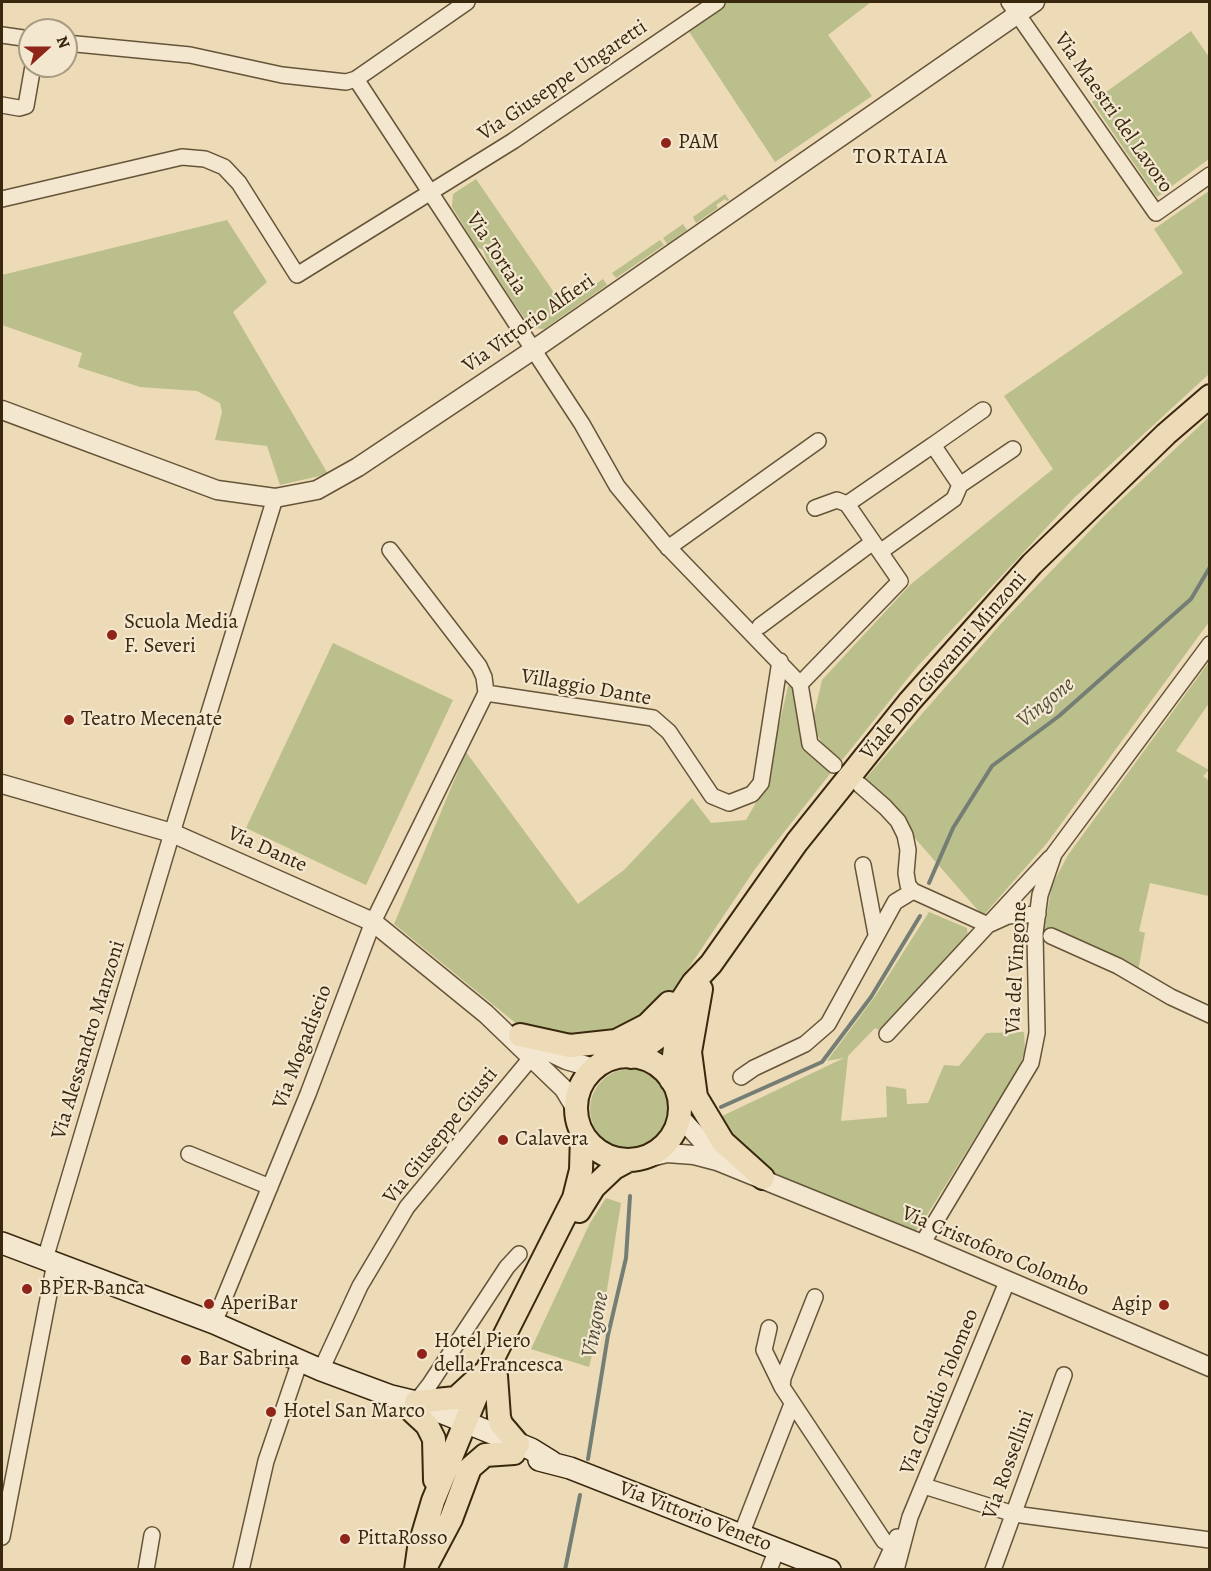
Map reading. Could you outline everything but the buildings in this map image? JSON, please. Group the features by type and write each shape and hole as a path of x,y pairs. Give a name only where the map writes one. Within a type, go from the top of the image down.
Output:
{"main road":[{"name":"Viale Don Giovanni Minzoni","path":"632,1056 657,1038 697,986 797,842 910,702 1032,564 1166,434 1209,396"},
{"name":"Viale Don Giovanni Minzoni","path":"671,1080 678,1031 697,986"},
{"path":"520,1035 570,1046 616,1041 647,1025 676,996 697,986"},
{"path":"697,986 690,1053 696,1097 723,1142 763,1178"},
{"path":"416,1569 418,1548 433,1501 468,1429 492,1373 574,1198 581,1170 582,1134 576,1109 578,1094 584,1080 594,1068 618,1057 632,1056 654,1064 671,1080 677,1092 679,1116 667,1143 614,1168 585,1199 492,1373 456,1398 414,1407 434,1439 436,1453 433,1501"},
{"path":"582,1134 601,1154 635,1160"},
{"name":"Via Vittorio Veneto","path":"2,1243 214,1323 321,1370 391,1396 468,1429 830,1569"},
{"path":"424,1569 451,1519 470,1468 485,1455 516,1448 501,1424 492,1373"},
{"path":"424,1569 468,1429"}],"street":[{"path":"78,45 190,55 282,75 346,82 356,79 467,2"},
{"name":"Via Giuseppe Ungaretti","path":"2,199 182,157 205,159 224,167 239,183 297,275 537,126 717,2"},
{"name":"Via Vittorio Alfieri","path":"2,410 217,490 275,498 317,489 358,467 533,350 1014,8 1035,2"},
{"name":"Via Maestri del Lavoro","path":"1014,8 1156,213 1209,175"},
{"path":"2,35 18,37"},
{"path":"2,105 19,108 26,106 31,78"},
{"name":"Via Tortaia","path":"356,79 582,424 617,486 668,548 800,684"},
{"path":"846,504 983,410"},
{"path":"668,548 818,441"},
{"path":"933,445 960,485"},
{"path":"760,626 877,547 954,499 960,485 1013,449"},
{"name":"Via Alessandro Manzoni","path":"2,1535 50,1261 172,833 275,498"},
{"path":"815,508 837,500 846,504 900,581 800,684 810,744 834,765"},
{"path":"373,922 486,693 480,666 390,550"},
{"name":"Via del Vingone","path":"922,1244 1030,1063 1037,1033 1035,933 1040,895 1054,854 1209,644"},
{"name":"Villaggio Dante","path":"486,693 653,718 669,732 712,796 729,803 752,795 760,783 780,662"},
{"name":"Via Dante","path":"2,784 172,833 373,922 486,1014 564,1089 576,1109"},
{"path":"860,785 885,807 902,828 908,850 908,885 913,891 988,925 1008,916 1038,914"},
{"path":"887,1034 1054,854"},
{"path":"863,865 876,934"},
{"path":"741,1077 754,1068 805,1044 828,1024 895,902 913,891"},
{"name":"Via Mogadiscio","path":"214,1323 270,1187 373,922"},
{"path":"1051,936 1118,966 1171,997 1209,1015"},
{"name":"Via Dante","path":"486,1014 566,1060 594,1068"},
{"name":"Via Giuseppe Giusti","path":"321,1370 360,1286 407,1207 531,1058"},
{"name":"Via Cristoforo Colombo","path":"679,1116 701,1140 763,1178"},
{"name":"Via Cristoforo Colombo","path":"635,1160 667,1153 694,1155 763,1178 1209,1367"},
{"path":"189,1154 270,1187"},
{"path":"414,1407 507,1267 519,1254"},
{"name":"Via Claudio Tolomeo","path":"882,1569 892,1545 910,1517 924,1486 1007,1282"},
{"path":"782,1387 783,1378 815,1297"},
{"path":"769,1328 764,1350 782,1387 884,1541 892,1545"},
{"path":"241,1569 266,1461 300,1361"},
{"name":"Via Rossellini","path":"993,1569 1064,1376"},
{"path":"741,1535 792,1404"},
{"path":"924,1486 1014,1514 1209,1540"},
{"name":"Via Claudio Tolomeo","path":"896,1569 910,1517"},
{"path":"146,1569 152,1534"},
{"path":"770,1569 777,1549"}],"green space":[{"path":"717,2 871,2 828,35 872,96 775,162 684,24"},
{"path":"1191,31 1209,57 1209,159 1157,197 1092,102"},
{"path":"476,179 564,307 603,279 607,285 544,329 531,328 490,267 483,250 477,247 452,207 453,194"},
{"path":"1209,191 1209,374 1074,498 916,668 842,760 823,745 815,731 813,719 822,680 910,585 1053,469 1004,396 1183,273 1154,229"},
{"path":"725,194 729,200 725,199 716,205 718,208 696,223 693,217"},
{"path":"227,220 267,282 233,312 328,474 280,485 267,446 215,440 222,412 220,403 197,391 140,387 78,367 82,353 2,325 2,275"},
{"path":"683,224 687,230 667,244 663,238"},
{"path":"660,240 664,245 616,278 612,273"},
{"path":"1209,417 1209,622 1047,843 983,916 864,780 1005,619 1107,513"},
{"path":"333,643 453,700 366,885 246,828"},
{"path":"1209,662 1209,703 1176,751 1209,770 1203,776 1209,781 1209,896 1150,883 1139,931 1145,933 1138,971 1043,935 1052,885 1068,855"},
{"path":"793,685 806,747 833,770 755,869 671,994 644,1020 583,1041 518,1025 394,924 466,752 578,904 624,870 692,798 711,823 746,820 765,787 788,686"},
{"path":"929,912 967,928 968,939 887,1034 875,1028 848,1056 841,1121 887,1117 886,1086 906,1089 907,1104 928,1103 944,1065 959,1066 986,1033 1024,1032 1025,1051 1019,1067 922,1223 916,1230 904,1230 766,1172 733,1146 718,1118 844,1058 827,1061 876,995"},
{"path":"630,1069 645,1072 658,1081 667,1094 670,1109 667,1124 658,1137 645,1146 630,1149 615,1146 602,1137 593,1124 590,1109 593,1094 602,1081 615,1072"},
{"path":"606,1198 621,1203 606,1296 589,1367 531,1349 590,1223"}],"waterway":[{"name":"Vingone","path":"929,883 953,828 992,766 1059,716 1191,599 1210,567"},
{"name":"Vingone","path":"721,1107 822,1062 871,997 920,916"},
{"name":"Vingone","path":"588,1459 608,1335 626,1258 630,1196"},
{"path":"565,1570 580,1495"}],"place":[{"name":"PAM","path":"666,143"},
{"name":"Scuola Media F. Severi","path":"112,635"},
{"name":"Teatro Mecenate","path":"69,720"},
{"name":"Calavera","path":"503,1140"},
{"name":"BPER Banca","path":"27,1289"},
{"name":"AperiBar","path":"209,1304"},
{"name":"Agip","path":"1164,1305"},
{"name":"Hotel Piero della Francesca","path":"422,1354"},
{"name":"Bar Sabrina","path":"186,1360"},
{"name":"Hotel San Marco","path":"271,1412"},
{"name":"PittaRosso","path":"345,1539"}],"district":[{"name":"TORTAIA","path":"901,158"}]}
